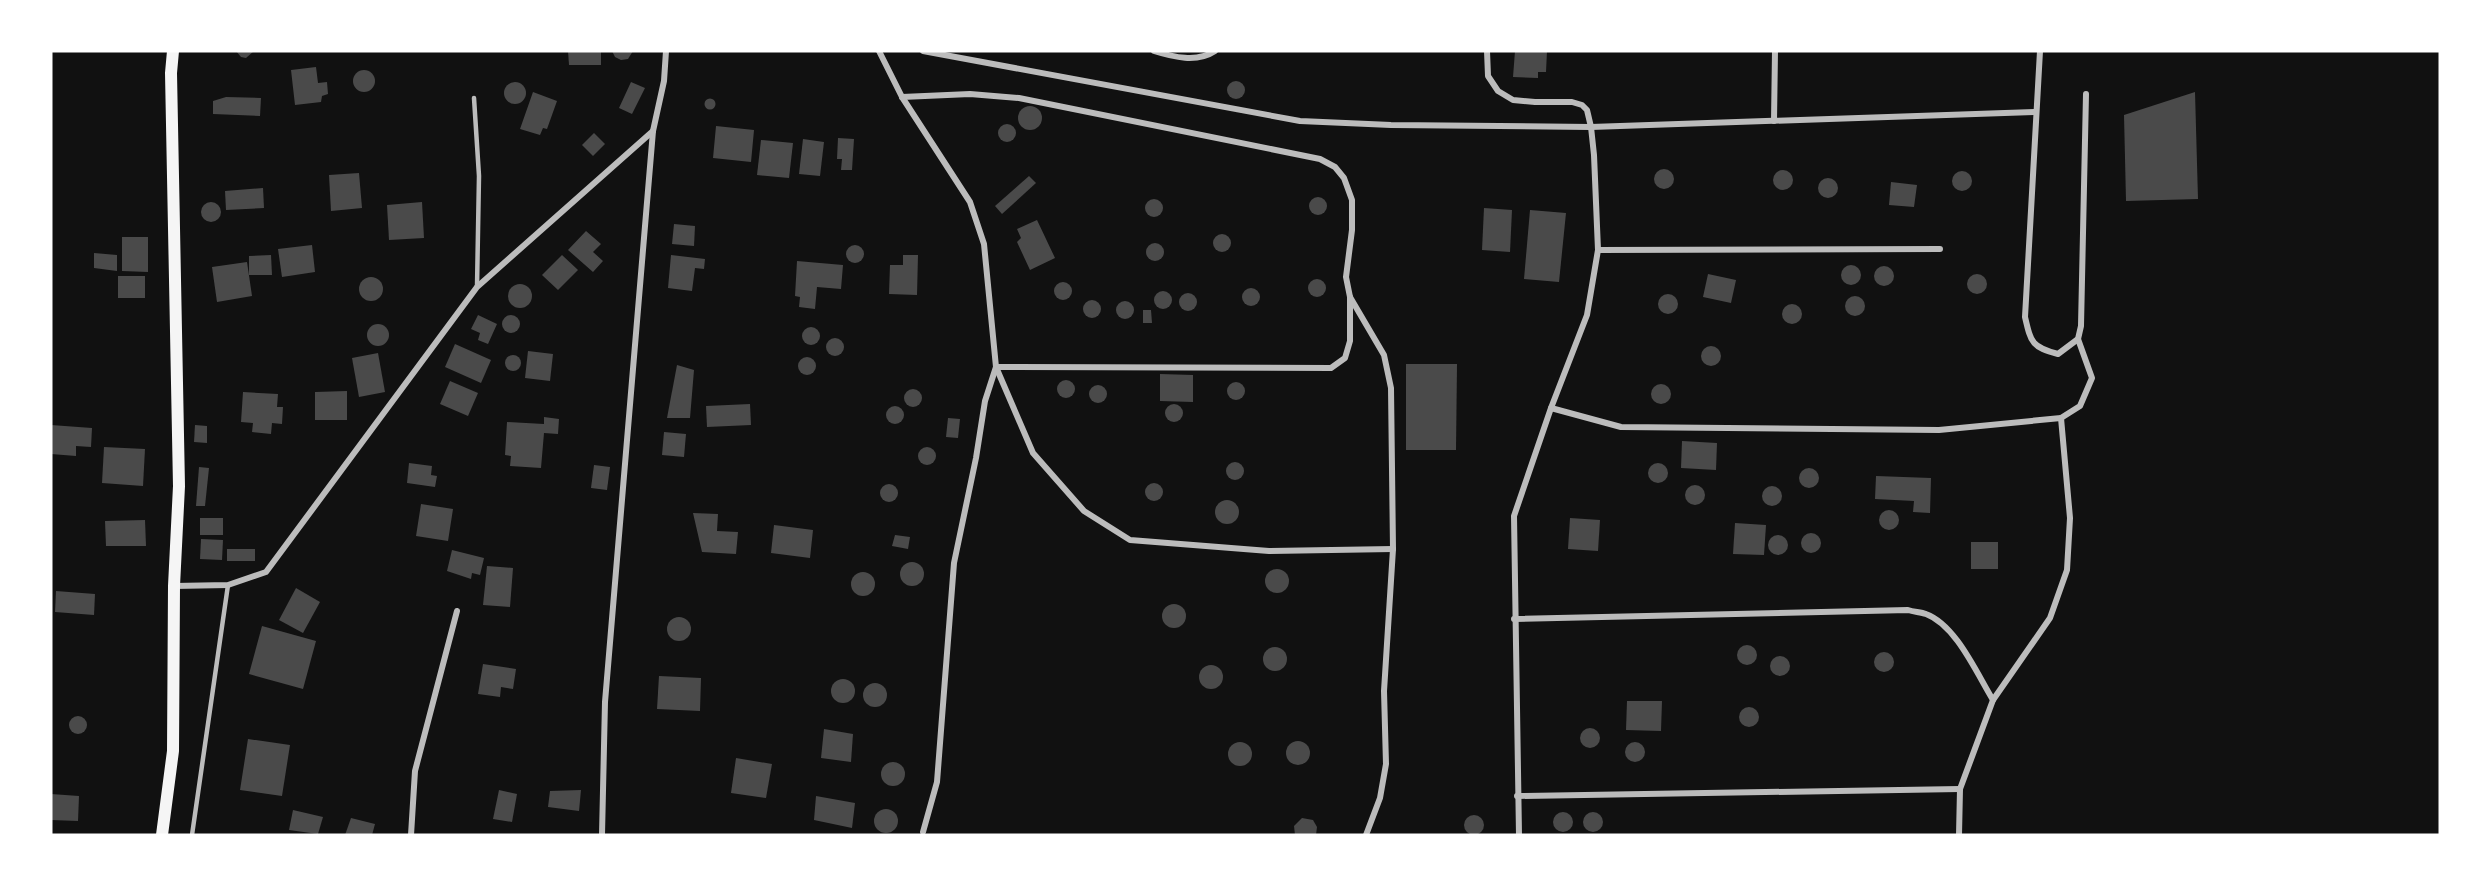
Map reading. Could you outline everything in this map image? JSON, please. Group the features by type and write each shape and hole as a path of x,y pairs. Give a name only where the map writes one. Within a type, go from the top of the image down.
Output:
{"main road":[{"path":"162,835 172,751 174,586 179,486 171,73 173,51"}],"street":[{"path":"602,835 605,702 653,131 664,81 666,51"},
{"path":"879,51 902,97 970,202 984,244 996,367 1033,453 1084,511 1130,540 1269,551 1393,549"},
{"path":"923,51 1300,121 1591,127 2035,112"},
{"path":"1154,51 1172,56 1194,58 1215,51"},
{"path":"1487,51 1488,76 1498,91 1513,100 1572,102 1582,105 1587,110 1591,127 1598,250 1587,315 1551,408 1514,516 1519,835"},
{"path":"1774,121 1775,51"},
{"path":"2040,51 2025,317 2029,336 2039,349 2058,354 2078,339"},
{"path":"902,97 970,94 1019,98 1320,159 1335,167 1344,178 1352,200 1352,230 1346,277 1350,297 1350,341 1345,358 1331,368 996,367"},
{"path":"1551,408 1621,427 1939,430 2061,418 2080,406 2092,378 2078,339 2081,326 2086,94"},
{"path":"174,586 228,585 266,572 477,287 653,131"},
{"path":"1598,250 1940,249"},
{"path":"1350,297 1384,355 1391,388 1393,549 1384,692 1386,764 1380,798 1366,835"},
{"path":"922,832 937,782 954,563 976,458 985,401 996,367"},
{"path":"1959,835 1960,789 1993,700 2050,618 2067,570 2070,518 2061,418"},
{"path":"1514,619 1908,610 1927,615 1943,625 1960,644 1993,700"},
{"path":"411,835 415,771 457,611"},
{"path":"1517,796 1960,789"}],"lane":[{"path":"474,98 479,176 477,287"},
{"path":"192,835 228,585"}],"building":[{"path":"236,51 254,51 246,58 241,57"},
{"path":"568,51 601,51 601,65 569,65"},
{"path":"612,51 633,51 628,59 621,60 615,57"},
{"path":"1515,51 1547,51 1546,72 1538,72 1538,78 1513,77"},
{"path":"316,67 318,83 327,82 328,94 322,96 321,102 295,105 291,70"},
{"path":"364,70 372,73 375,81 372,89 364,92 356,89 353,81 356,73"},
{"path":"1236,81 1242,84 1245,90 1242,96 1236,99 1230,96 1227,90 1230,84"},
{"path":"511,82 519,82 526,89 526,97 519,104 511,104 504,97 504,89"},
{"path":"631,82 645,88 632,114 619,108"},
{"path":"533,92 557,101 547,129 543,128 540,135 520,129"},
{"path":"2195,92 2198,199 2126,201 2124,115"},
{"path":"226,97 261,98 260,116 213,114 213,101"},
{"path":"710,98 716,104 710,110 704,104"},
{"path":"1030,106 1035,107 1041,113 1041,123 1035,129 1030,130 1025,129 1019,123 1018,118 1019,113 1025,107"},
{"path":"1007,124 1013,127 1016,133 1013,139 1007,142 1001,139 998,133 1001,127"},
{"path":"716,126 754,130 751,162 713,158"},
{"path":"594,133 605,144 593,156 582,145"},
{"path":"838,138 854,139 852,170 841,170 842,159 837,159"},
{"path":"803,139 824,142 820,176 799,174"},
{"path":"761,140 793,143 789,178 757,175"},
{"path":"1664,169 1671,172 1674,179 1671,186 1664,189 1657,186 1654,179 1657,172"},
{"path":"1783,170 1790,173 1793,180 1790,187 1783,190 1776,187 1773,180 1776,173"},
{"path":"1962,171 1969,174 1972,181 1969,188 1962,191 1955,188 1952,181 1955,174"},
{"path":"359,173 362,208 331,211 329,175"},
{"path":"1029,176 1036,183 1002,214 995,206"},
{"path":"1828,178 1835,181 1838,188 1835,195 1828,198 1821,195 1818,188 1821,181"},
{"path":"1891,182 1917,185 1914,207 1889,205"},
{"path":"263,188 264,208 226,210 225,191"},
{"path":"1318,197 1324,200 1327,206 1324,212 1318,215 1312,212 1309,206 1312,200"},
{"path":"1154,199 1160,202 1163,208 1160,214 1154,217 1148,214 1145,208 1148,202"},
{"path":"211,202 218,205 221,212 218,219 211,222 204,219 201,212 204,205"},
{"path":"422,202 424,238 389,240 387,205"},
{"path":"1484,208 1512,210 1510,252 1482,250"},
{"path":"1530,210 1566,213 1559,282 1524,279"},
{"path":"1037,220 1055,258 1030,270 1017,242 1021,238 1017,229"},
{"path":"674,224 695,226 694,246 672,244"},
{"path":"586,231 601,244 593,252 603,261 593,272 568,250"},
{"path":"1222,234 1228,237 1231,243 1228,249 1222,252 1216,249 1213,243 1216,237"},
{"path":"122,237 148,237 148,272 122,271"},
{"path":"1155,243 1161,246 1164,252 1161,258 1155,261 1149,258 1146,252 1149,246"},
{"path":"312,245 315,272 282,277 278,249"},
{"path":"855,245 861,248 864,254 861,260 855,263 849,260 846,254 849,248"},
{"path":"94,253 117,255 117,271 94,268"},
{"path":"271,255 272,275 249,275 249,256"},
{"path":"562,255 578,270 558,290 542,275"},
{"path":"671,255 705,259 704,269 695,268 692,291 668,288"},
{"path":"903,255 918,255 917,295 889,294 890,265 903,265"},
{"path":"797,261 843,265 841,289 817,287 815,309 799,307 800,297 795,296"},
{"path":"247,262 252,296 217,302 212,267"},
{"path":"1851,265 1858,268 1861,275 1858,282 1851,285 1844,282 1841,275 1844,268"},
{"path":"1884,266 1891,269 1894,276 1891,283 1884,286 1877,283 1874,276 1877,269"},
{"path":"1708,274 1736,280 1731,303 1703,297"},
{"path":"1977,274 1984,277 1987,284 1984,291 1977,294 1970,291 1967,284 1970,277"},
{"path":"118,276 145,276 145,298 118,298"},
{"path":"371,277 379,281 383,289 379,297 371,301 363,297 359,289 363,281"},
{"path":"1317,279 1323,282 1326,288 1323,294 1317,297 1311,294 1308,288 1311,282"},
{"path":"1063,282 1069,285 1072,291 1069,297 1063,300 1057,297 1054,291 1057,285"},
{"path":"520,284 525,285 531,291 531,301 525,307 520,308 515,307 509,301 508,296 509,291 515,285"},
{"path":"1251,288 1257,291 1260,297 1257,303 1251,306 1245,303 1242,297 1245,291"},
{"path":"1163,291 1169,294 1172,300 1169,306 1163,309 1157,306 1154,300 1157,294"},
{"path":"1188,293 1194,296 1197,302 1194,308 1188,311 1182,308 1179,302 1182,296"},
{"path":"1668,294 1675,297 1678,304 1675,311 1668,314 1661,311 1658,304 1661,297"},
{"path":"1855,296 1862,299 1865,306 1862,313 1855,316 1848,313 1845,306 1848,299"},
{"path":"1092,300 1098,303 1101,309 1098,315 1092,318 1086,315 1083,309 1086,303"},
{"path":"1125,301 1131,304 1134,310 1131,316 1125,319 1119,316 1116,310 1119,304"},
{"path":"1792,304 1799,307 1802,314 1799,321 1792,324 1785,321 1782,314 1785,307"},
{"path":"1143,310 1151,310 1152,323 1143,323"},
{"path":"478,315 497,324 488,344 478,340 480,333 471,329"},
{"path":"511,315 517,318 520,324 517,330 511,333 505,330 502,324 505,318"},
{"path":"378,324 386,327 389,335 386,343 378,346 370,343 367,335 370,327"},
{"path":"811,327 817,330 820,336 817,342 811,345 805,342 802,336 805,330"},
{"path":"835,338 841,341 844,347 841,353 835,356 829,353 826,347 829,341"},
{"path":"455,344 491,360 481,383 445,367"},
{"path":"1711,346 1718,349 1721,356 1718,363 1711,366 1704,363 1701,356 1704,349"},
{"path":"528,351 553,354 550,381 525,378"},
{"path":"378,353 385,392 359,397 352,358"},
{"path":"510,355 516,355 521,363 519,369 510,371 505,366 505,360"},
{"path":"807,357 813,360 816,366 813,372 807,375 801,372 798,366 801,360"},
{"path":"1406,364 1457,364 1456,450 1406,450"},
{"path":"677,365 694,370 690,418 667,418"},
{"path":"1160,374 1193,375 1193,402 1160,401"},
{"path":"1066,380 1072,383 1075,389 1072,395 1066,398 1060,395 1057,389 1060,383"},
{"path":"450,381 478,393 468,416 440,404"},
{"path":"1236,382 1242,385 1245,391 1242,397 1236,400 1230,397 1227,391 1230,385"},
{"path":"1657,384 1665,384 1671,390 1671,398 1665,404 1657,404 1651,398 1651,390"},
{"path":"1098,385 1104,388 1107,394 1104,400 1098,403 1092,400 1089,394 1092,388"},
{"path":"913,389 919,392 922,398 919,404 913,407 907,404 904,398 907,392"},
{"path":"347,391 347,420 315,420 315,392"},
{"path":"243,392 278,394 277,407 283,407 282,424 272,423 271,434 252,432 253,423 241,422"},
{"path":"750,404 751,425 707,427 706,406"},
{"path":"1174,404 1180,407 1183,413 1180,419 1174,422 1168,419 1165,413 1168,407"},
{"path":"895,406 901,409 904,415 901,421 895,424 889,421 886,415 889,409"},
{"path":"544,417 559,419 558,434 544,433 541,468 510,466 511,456 505,455 507,422 544,424"},
{"path":"948,418 960,419 958,438 946,437"},
{"path":"51,425 92,428 91,447 76,446 76,456 51,454"},
{"path":"195,425 207,426 207,443 194,442"},
{"path":"664,432 686,434 684,457 662,455"},
{"path":"1682,441 1717,443 1716,470 1681,468"},
{"path":"104,447 145,449 143,486 102,483"},
{"path":"927,447 933,450 936,456 933,462 927,465 921,462 918,456 921,450"},
{"path":"1235,462 1241,465 1244,471 1241,477 1235,480 1229,477 1226,471 1229,465"},
{"path":"409,463 432,466 431,475 437,476 435,487 407,483"},
{"path":"1658,463 1665,466 1668,473 1665,480 1658,483 1651,480 1648,473 1651,466"},
{"path":"594,465 610,467 607,490 591,488"},
{"path":"199,467 209,468 205,506 196,506"},
{"path":"1809,468 1816,471 1819,478 1816,485 1809,488 1802,485 1799,478 1802,471"},
{"path":"1876,476 1931,478 1930,513 1913,512 1914,501 1875,499"},
{"path":"1154,483 1160,486 1163,492 1160,498 1154,501 1148,498 1145,492 1148,486"},
{"path":"889,484 895,487 898,493 895,499 889,502 883,499 880,493 883,487"},
{"path":"1691,485 1699,485 1705,491 1705,499 1699,505 1691,505 1685,499 1685,491"},
{"path":"1772,486 1779,489 1782,496 1779,503 1772,506 1765,503 1762,496 1765,489"},
{"path":"1227,500 1232,501 1238,507 1238,517 1232,523 1227,524 1222,523 1216,517 1215,512 1216,507 1222,501"},
{"path":"421,504 453,509 448,541 416,536"},
{"path":"1889,510 1896,513 1899,520 1896,527 1889,530 1882,527 1879,520 1882,513"},
{"path":"693,513 718,514 717,531 738,532 736,554 702,552"},
{"path":"200,518 223,518 223,535 200,535"},
{"path":"1570,518 1600,520 1598,551 1568,549"},
{"path":"145,520 146,546 106,546 105,521"},
{"path":"1735,523 1766,525 1764,555 1733,554"},
{"path":"774,525 813,530 810,558 771,553"},
{"path":"1811,533 1818,536 1821,543 1818,550 1811,553 1804,550 1801,543 1804,536"},
{"path":"895,535 910,537 908,549 892,546"},
{"path":"1778,535 1785,538 1788,545 1785,552 1778,555 1771,552 1768,545 1771,538"},
{"path":"201,539 223,540 222,560 200,559"},
{"path":"1971,542 1998,542 1998,569 1971,569"},
{"path":"227,549 255,549 255,561 227,561"},
{"path":"452,550 484,558 480,575 472,573 471,579 447,571"},
{"path":"912,562 917,563 923,569 923,579 917,585 912,586 907,585 901,579 900,574 901,569 907,563"},
{"path":"487,566 513,568 510,607 483,605"},
{"path":"1277,569 1282,570 1288,576 1288,586 1282,592 1277,593 1272,592 1266,586 1265,581 1266,576 1272,570"},
{"path":"863,572 868,573 874,579 874,589 868,595 863,596 858,595 852,589 851,584 852,579 858,573"},
{"path":"296,588 320,602 303,633 279,620"},
{"path":"56,591 95,594 94,615 55,612"},
{"path":"1174,604 1179,605 1185,611 1185,621 1179,627 1174,628 1169,627 1163,621 1162,616 1163,611 1169,605"},
{"path":"679,617 684,618 690,624 690,634 684,640 679,641 674,640 668,634 667,629 668,624 674,618"},
{"path":"262,626 316,641 303,689 249,674"},
{"path":"1747,645 1754,648 1757,655 1754,662 1747,665 1740,662 1737,655 1740,648"},
{"path":"1275,647 1280,648 1286,654 1286,664 1280,670 1275,671 1270,670 1264,664 1263,659 1264,654 1270,648"},
{"path":"1884,652 1891,655 1894,662 1891,669 1884,672 1877,669 1874,662 1877,655"},
{"path":"1780,656 1787,659 1790,666 1787,673 1780,676 1773,673 1770,666 1773,659"},
{"path":"483,664 516,669 513,689 501,687 500,697 478,694"},
{"path":"1211,665 1216,666 1222,672 1222,682 1216,688 1211,689 1206,688 1200,682 1199,677 1200,672 1206,666"},
{"path":"659,676 701,678 700,711 657,709"},
{"path":"843,679 848,680 854,686 854,696 848,702 843,703 838,702 832,696 831,691 832,686 838,680"},
{"path":"875,683 880,684 886,690 886,700 880,706 875,707 870,706 864,700 863,695 864,690 870,684"},
{"path":"1627,701 1662,701 1661,731 1626,730"},
{"path":"1749,707 1756,710 1759,717 1756,724 1749,727 1742,724 1739,717 1742,710"},
{"path":"74,716 82,716 87,721 85,732 74,734 69,729 69,721"},
{"path":"1590,728 1597,731 1600,738 1597,745 1590,748 1583,745 1580,738 1583,731"},
{"path":"824,729 853,734 851,762 821,758"},
{"path":"248,739 290,745 282,796 240,790"},
{"path":"1298,741 1303,742 1309,748 1309,758 1303,764 1298,765 1293,764 1287,758 1286,753 1287,748 1293,742"},
{"path":"1240,742 1245,743 1251,749 1251,759 1245,765 1240,766 1235,765 1229,759 1228,754 1229,749 1235,743"},
{"path":"1635,742 1642,745 1645,752 1642,759 1635,762 1628,759 1625,752 1628,745"},
{"path":"736,758 772,764 766,798 731,793"},
{"path":"893,762 898,763 904,769 904,779 898,785 893,786 888,785 882,779 881,774 882,769 888,763"},
{"path":"499,790 517,794 512,822 493,819"},
{"path":"581,790 579,811 548,807 550,791"},
{"path":"51,794 79,796 78,821 51,820"},
{"path":"816,796 855,803 852,828 814,820"},
{"path":"886,809 891,810 897,816 897,826 891,832 886,833 881,832 875,826 874,821 875,816 881,810"},
{"path":"293,810 323,817 318,834 289,830"},
{"path":"1563,812 1570,815 1573,822 1570,829 1563,832 1556,829 1553,822 1556,815"},
{"path":"1593,812 1600,815 1603,822 1600,829 1593,832 1586,829 1583,822 1586,815"},
{"path":"1474,815 1481,818 1484,825 1481,832 1474,835 1467,832 1464,825 1467,818"},
{"path":"351,818 375,824 372,835 345,835"},
{"path":"1302,818 1313,820 1317,827 1316,835 1295,835 1294,826"}]}
